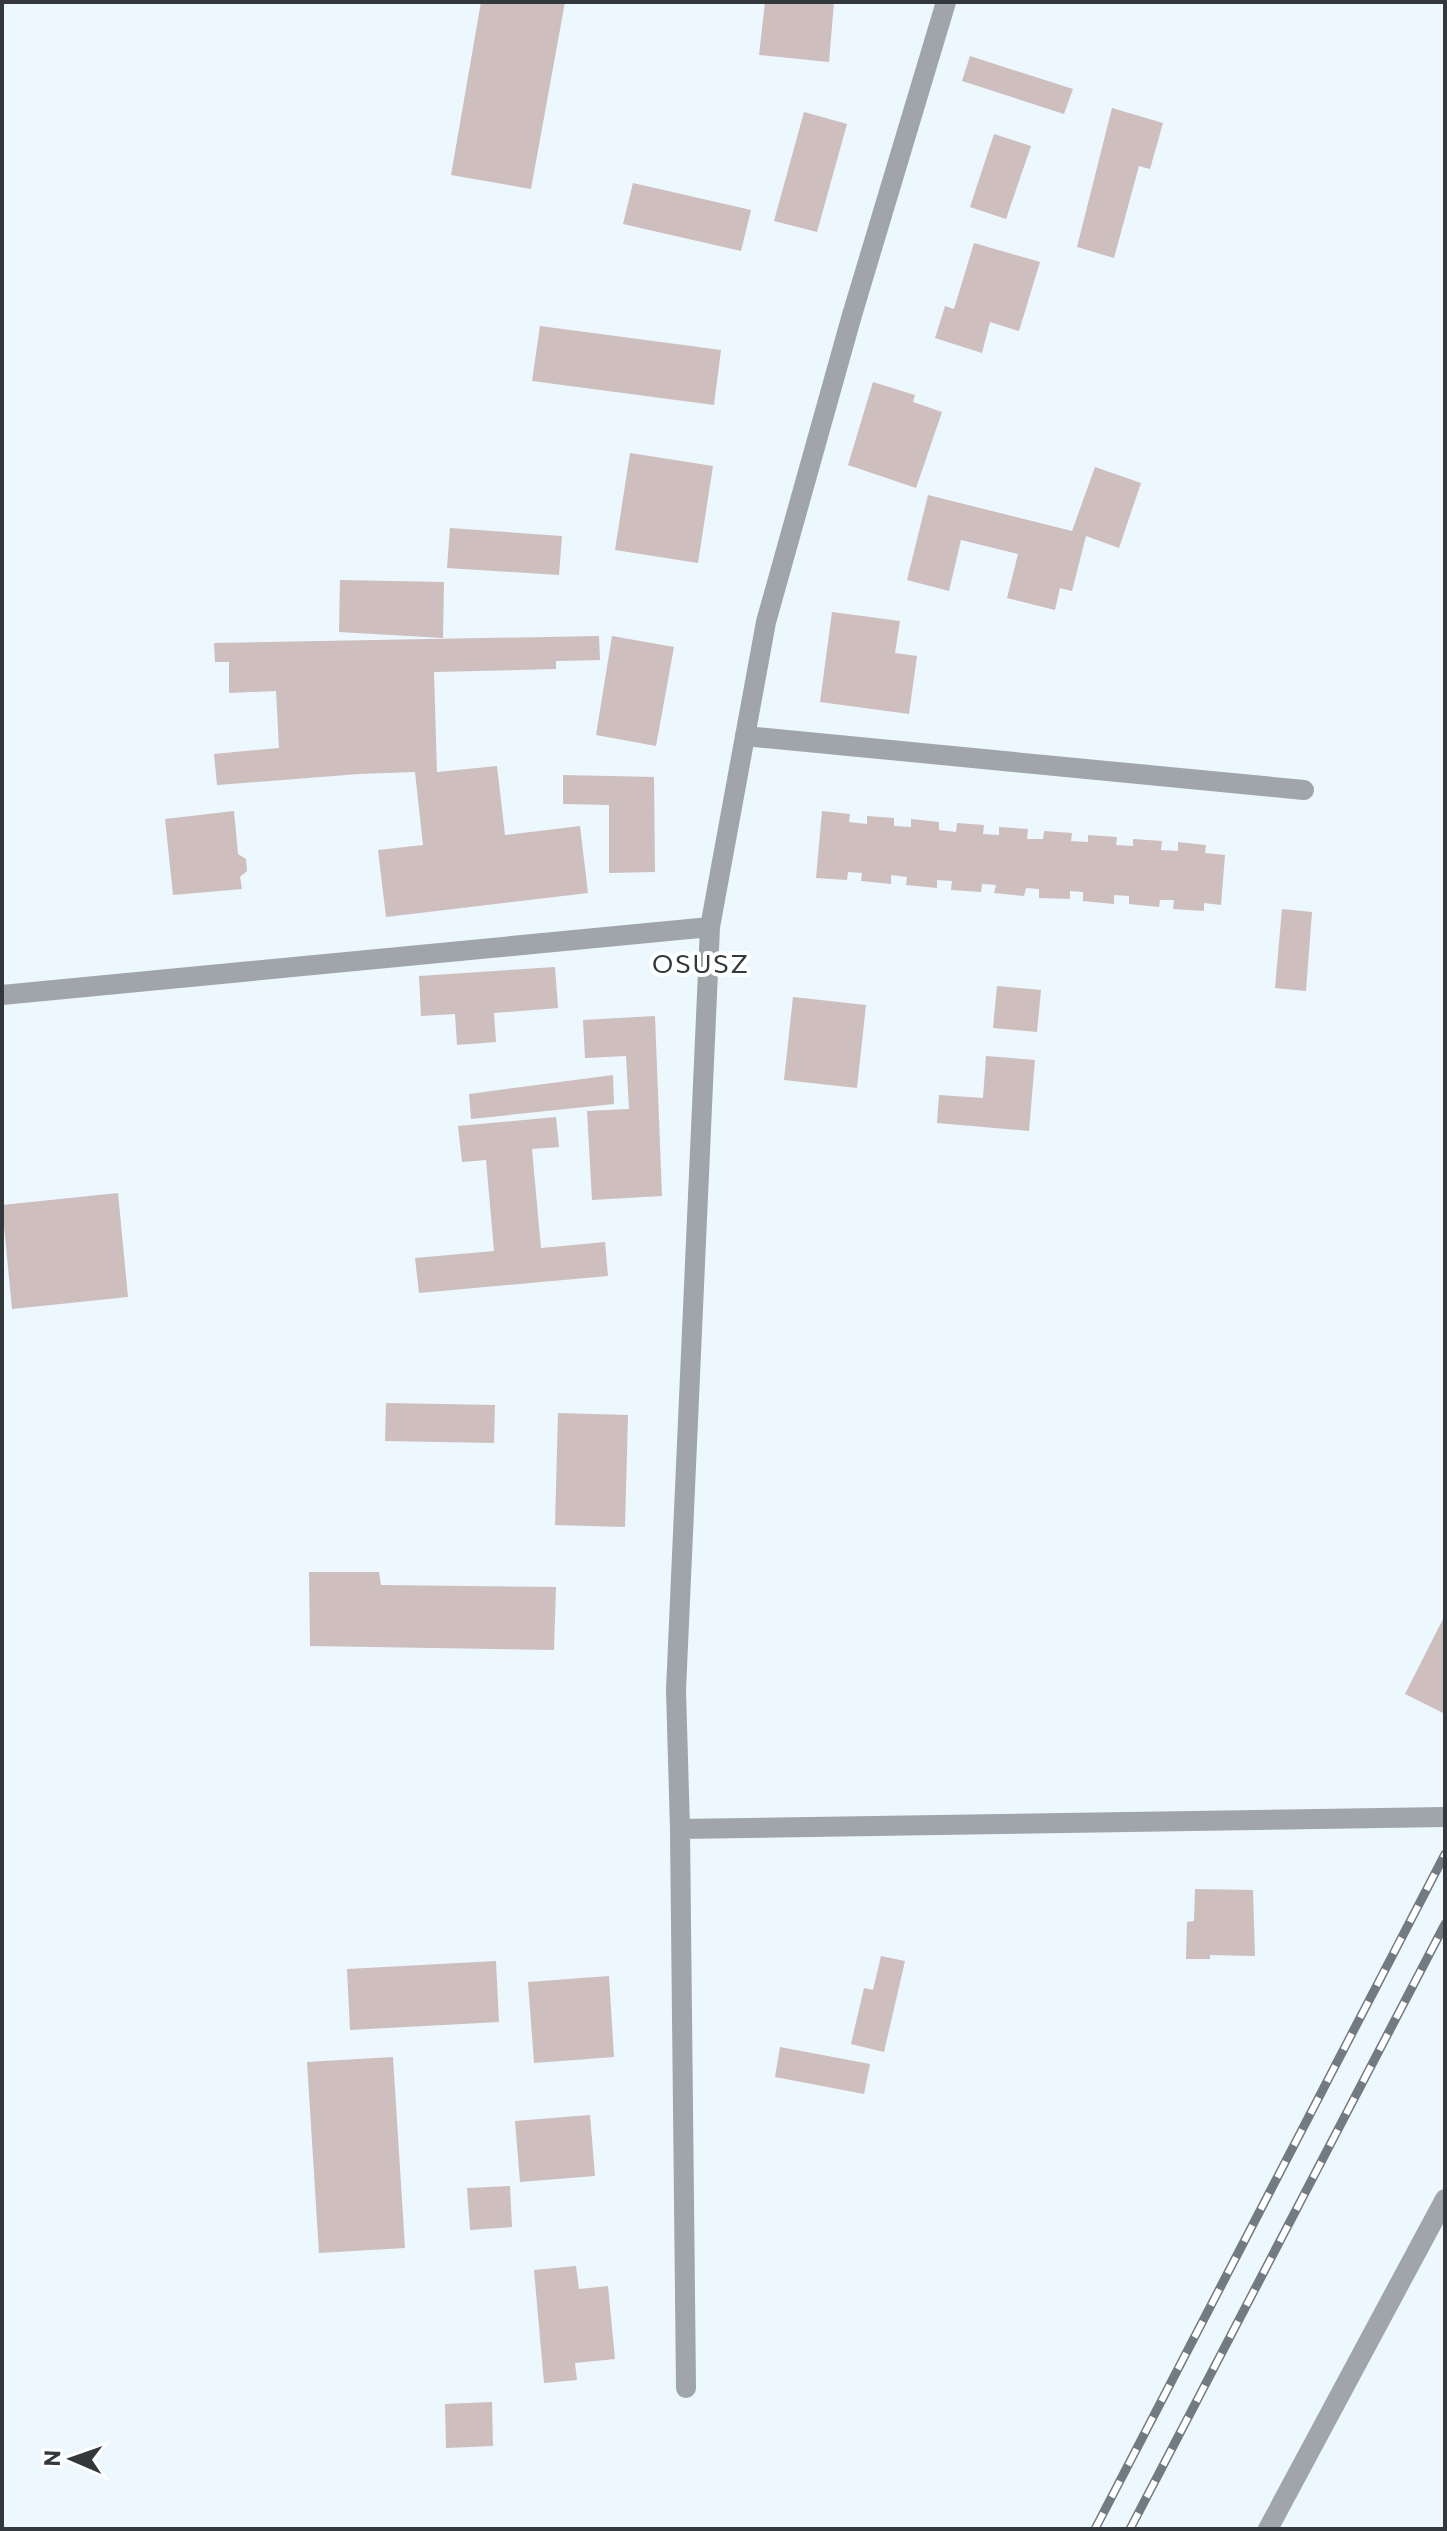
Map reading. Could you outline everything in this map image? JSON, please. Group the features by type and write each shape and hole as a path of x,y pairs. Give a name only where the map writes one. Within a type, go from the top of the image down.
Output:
{"street":[{"path":"686,2388 676,1690 710,927 766,622 852,315 946,2"},
{"path":"745,736 1304,790"},
{"path":"2,995 710,927"},
{"path":"680,1829 1445,1817"},
{"path":"1268,2529 1445,2199"}],"building":[{"path":"481,2 565,2 531,189 451,175"},
{"path":"765,2 834,2 829,62 759,55"},
{"path":"970,56 1073,89 1064,114 962,81"},
{"path":"1112,108 1163,123 1150,169 1139,166 1114,258 1077,247"},
{"path":"804,112 847,124 817,232 774,221"},
{"path":"994,134 1031,146 1006,219 970,207"},
{"path":"633,183 751,210 741,251 623,224"},
{"path":"974,243 1040,262 1019,331 990,322 982,353 935,338 945,306 954,309"},
{"path":"540,326 721,350 714,405 532,381"},
{"path":"873,382 915,395 913,402 942,412 916,488 848,465"},
{"path":"630,453 713,466 698,563 615,550"},
{"path":"1095,467 1141,483 1119,548 1086,536 1072,591 1060,588 1055,610 1007,598 1018,554 961,540 949,591 907,580 928,495 1072,531"},
{"path":"450,528 562,536 559,575 447,568"},
{"path":"340,580 444,582 443,638 339,632"},
{"path":"832,612 900,621 895,653 917,656 909,714 820,702"},
{"path":"599,636 600,660 556,661 556,669 434,672 437,772 497,766 505,835 580,826 588,893 386,917 378,850 423,845 415,772 217,785 214,754 279,748 276,691 229,693 229,662 215,662 214,643"},
{"path":"612,636 674,647 656,746 596,735"},
{"path":"563,775 654,777 655,872 609,873 609,805 563,804"},
{"path":"234,811 238,854 246,859 247,871 240,877 242,889 173,895 165,819"},
{"path":"822,811 850,814 849,822 867,824 867,816 894,818 894,826 911,827 911,819 939,822 939,830 956,832 957,823 984,825 983,834 999,835 999,827 1028,829 1027,839 1043,839 1044,831 1072,833 1071,841 1088,842 1088,835 1117,837 1116,845 1133,846 1133,839 1162,841 1161,850 1178,851 1178,842 1206,845 1205,853 1225,855 1221,905 1204,903 1204,911 1173,909 1174,900 1160,900 1159,907 1129,904 1129,896 1114,895 1114,904 1083,901 1083,892 1070,891 1070,899 1039,898 1039,889 1026,888 1024,896 994,893 996,885 982,884 981,892 951,890 952,881 937,880 937,888 906,885 907,877 891,875 891,884 861,881 862,873 848,872 847,880 816,878"},
{"path":"1282,909 1312,912 1306,991 1275,988"},
{"path":"555,967 558,1008 494,1013 496,1042 457,1045 455,1014 421,1016 419,976"},
{"path":"997,986 1041,990 1037,1032 993,1028"},
{"path":"793,997 866,1005 857,1088 784,1080"},
{"path":"655,1016 662,1196 592,1200 587,1111 629,1109 626,1056 585,1058 583,1020"},
{"path":"986,1056 1035,1060 1029,1131 937,1123 939,1095 983,1098"},
{"path":"613,1075 614,1104 471,1119 469,1094"},
{"path":"556,1117 559,1147 532,1149 541,1248 605,1242 608,1276 419,1293 415,1258 494,1251 486,1160 462,1162 458,1126"},
{"path":"118,1193 128,1297 12,1309 2,1205"},
{"path":"386,1403 495,1405 494,1443 385,1441"},
{"path":"558,1413 628,1415 625,1527 555,1525"},
{"path":"309,1572 379,1572 381,1585 556,1587 554,1650 310,1646"},
{"path":"1445,1620 1445,1714 1405,1694"},
{"path":"1195,1889 1253,1890 1255,1956 1210,1955 1210,1959 1186,1959 1187,1922 1194,1921"},
{"path":"881,1956 905,1961 884,2052 851,2044 864,1988 873,1990"},
{"path":"496,1961 499,2022 350,2030 347,1969"},
{"path":"609,1976 614,2057 534,2063 528,1982"},
{"path":"780,2047 870,2064 864,2094 775,2077"},
{"path":"393,2057 405,2248 319,2253 307,2062"},
{"path":"590,2115 595,2176 520,2182 515,2121"},
{"path":"510,2186 512,2227 470,2230 467,2188"},
{"path":"576,2266 579,2289 608,2286 615,2359 575,2363 577,2380 544,2383 534,2270"},
{"path":"492,2402 493,2446 446,2448 445,2404"}],"railway":[{"path":"1095,2529 1445,1854"},
{"path":"1130,2529 1445,1924"}],"district":[{"name":"OSUSZ","path":"701,962"}]}
